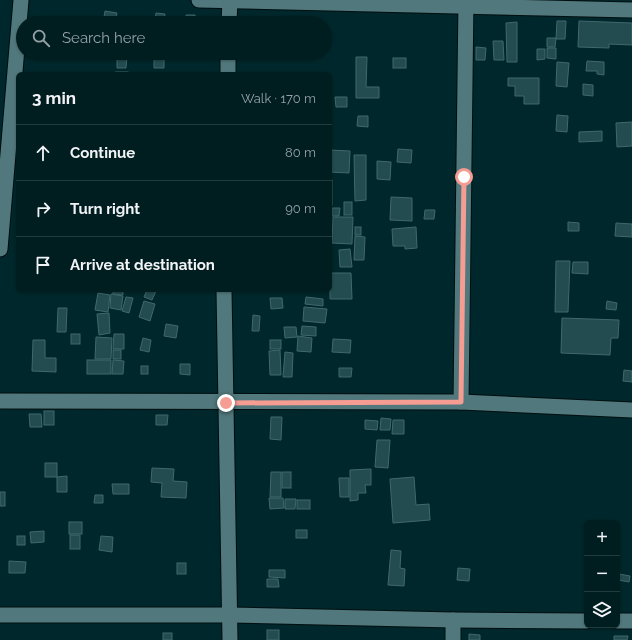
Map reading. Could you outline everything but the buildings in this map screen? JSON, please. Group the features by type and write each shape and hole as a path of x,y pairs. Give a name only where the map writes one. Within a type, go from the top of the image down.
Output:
{"street":[{"path":"20,16 21,0"},
{"path":"199,0 466,3 632,10"},
{"path":"229,16 230,0"},
{"path":"461,402 466,3"},
{"path":"0,249 16,59"},
{"path":"228,60 228,72"},
{"path":"224,292 230,640"},
{"path":"0,402 461,402 632,410"},
{"path":"0,615 230,615 453,620 584,621"},
{"path":"453,620 453,640"},
{"path":"620,621 632,621"}],"route":[{"path":"226,403 461,402 464,177"}]}
